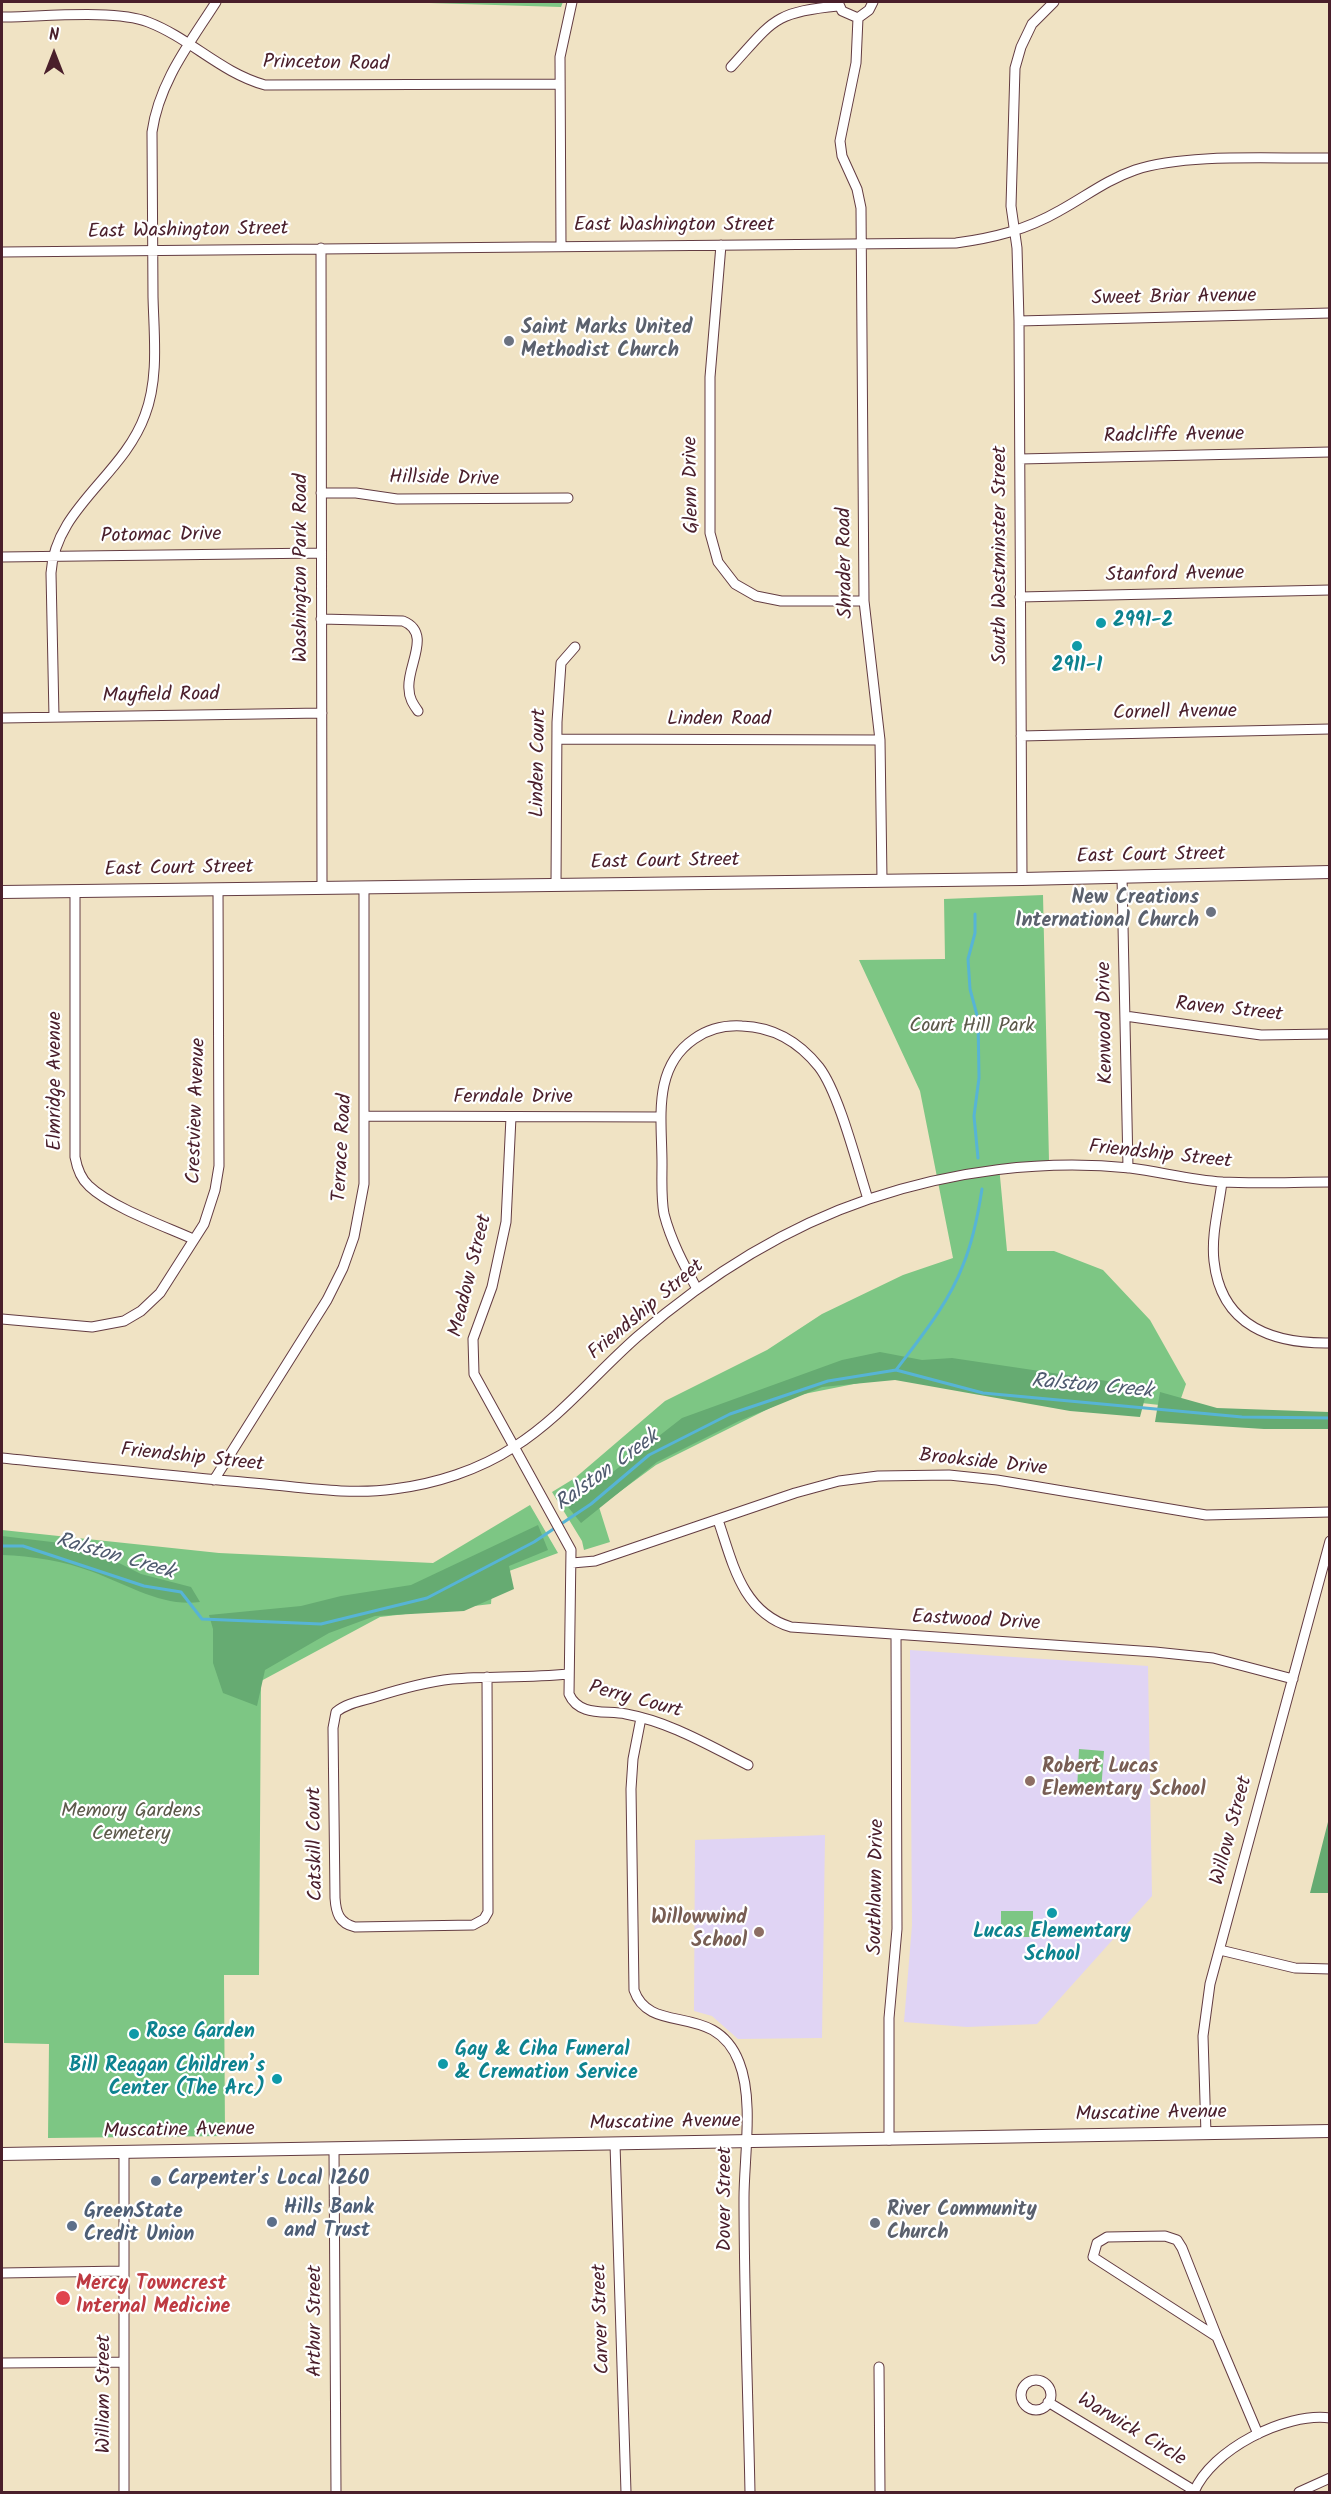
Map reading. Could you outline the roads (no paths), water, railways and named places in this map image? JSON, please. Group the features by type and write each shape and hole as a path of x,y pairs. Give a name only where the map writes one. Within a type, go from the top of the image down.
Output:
{"street":[{"path":"54,717 52,557 66,523 127,453 146,413 154,370 152,132 154,114 167,80 216,2"},
{"path":"561,246 562,37 572,2"},
{"path":"731,68 778,18 803,9 838,4 848,15 858,18 869,10 873,2"},
{"name":"South Westminster Street","path":"1022,879 1019,321 1017,248 1011,206 1015,68 1021,47 1032,24 1054,2"},
{"name":"Princeton Road","path":"2,17 132,17 158,26 234,74 265,85 560,84"},
{"name":"Shrader Road","path":"858,18 856,63 840,141 842,156 860,199 864,601 880,740 882,880"},
{"name":"East Washington Street","path":"2,252 956,243 1014,231 1062,210 1098,186 1149,166 1181,161 1329,158"},
{"name":"Glenn Drive","path":"720,245 710,377 710,533 715,555 724,573 735,584 756,596 781,601 864,601"},
{"name":"Washington Park Road","path":"321,248 322,888"},
{"name":"Sweet Briar Avenue","path":"1019,321 1329,313"},
{"name":"Radcliffe Avenue","path":"1020,459 1329,452"},
{"name":"Hillside Drive","path":"321,493 356,493 397,499 568,498"},
{"name":"Potomac Drive","path":"2,557 321,553"},
{"name":"Stanford Avenue","path":"1020,597 1329,590"},
{"path":"321,619 410,623 415,629 418,640 409,691 418,711"},
{"name":"Linden Court","path":"556,884 557,739 561,663 574,647"},
{"name":"Mayfield Road","path":"2,718 322,712"},
{"name":"Cornell Avenue","path":"1021,736 1329,729"},
{"name":"Linden Road","path":"557,739 880,740"},
{"name":"East Court Street","path":"2,892 1022,879 1329,872"},
{"name":"Kenwood Drive","path":"1122,877 1128,1168"},
{"name":"Terrace Road","path":"214,1480 327,1300 343,1268 354,1237 361,1202 365,1116 364,887"},
{"name":"Crestview Avenue","path":"2,1319 92,1328 124,1320 141,1311 160,1293 210,1208 219,1166 218,889"},
{"name":"Elmridge Avenue","path":"75,891 75,1157 77,1168 89,1186 109,1199 193,1239"},
{"name":"Raven Street","path":"1125,1016 1261,1035 1329,1034"},
{"path":"697,1289 680,1258 664,1214 660,1180 664,1079 684,1046 718,1027 737,1025 767,1029 794,1042 820,1068 831,1089 868,1199"},
{"name":"Ferndale Drive","path":"365,1116 661,1117"},
{"name":"Meadow Street","path":"511,1117 506,1222 494,1278 472,1347 474,1374 478,1385 556,1518 571,1550 572,1563"},
{"name":"Friendship Street","path":"2,1458 336,1490 393,1489 456,1475 514,1447 552,1420 635,1339 697,1289 755,1252 803,1227 868,1199 948,1178 997,1170 1072,1166 1128,1168 1222,1182 1329,1182"},
{"path":"1222,1182 1214,1261 1222,1289 1229,1303 1252,1326 1266,1334 1296,1343 1329,1343"},
{"name":"Brookside Drive","path":"572,1563 595,1561 823,1485 910,1474 997,1480 1206,1515 1329,1512"},
{"name":"Eastwood Drive","path":"718,1520 741,1586 755,1607 768,1618 784,1625 805,1629 1155,1652 1213,1658 1293,1679"},
{"name":"Willow Street","path":"1206,2134 1204,2026 1210,1984 1329,1541"},
{"name":"Perry Court","path":"572,1563 568,1674 572,1701 583,1709 662,1722 748,1766"},
{"name":"Southlawn Drive","path":"889,2139 889,2018 897,1929 896,1635"},
{"name":"Catskill Court","path":"487,1677 488,1912 484,1918 473,1925 355,1927 346,1925 336,1911 333,1728 336,1712 349,1705 422,1684 487,1677 568,1674"},
{"name":"Dover Street","path":"641,1718 633,1759 631,1789 634,1990 641,2004 652,2013 702,2024 718,2034 732,2049 745,2081 750,2493"},
{"path":"1220,1950 1295,1968 1329,1969"},
{"name":"Muscatine Avenue","path":"2,2154 1329,2131"},
{"name":"Carver Street","path":"615,2144 626,2493"},
{"name":"Arthur Street","path":"334,2149 336,2493"},
{"name":"William Street","path":"124,2152 124,2493"},
{"path":"1217,2337 1095,2260 1094,2251 1097,2243 1107,2237 1165,2236 1177,2240 1258,2434"},
{"path":"2,2273 124,2271"},
{"path":"2,2363 124,2362"},
{"path":"879,2367 880,2493"},
{"name":"Warwick Circle","path":"1048,2402 1195,2492"},
{"path":"1195,2492 1199,2481 1214,2464 1258,2434 1292,2421 1329,2418"},
{"path":"1299,2493 1329,2478"}],"waterway":[{"path":"975,914 975,933 968,959 970,989 978,1019 979,1078 974,1116 978,1158"},
{"path":"896,1370 933,1320 957,1279 967,1256 982,1189"},
{"name":"Ralston Creek","path":"2,1546 23,1546 144,1586 181,1592 202,1619 321,1624 427,1598 534,1542 591,1504 649,1455 730,1414 828,1381 896,1370 983,1393 1242,1417 1330,1418"}],"place":[{"name":"Saint Marks United Methodist Church","path":"509,341"},
{"name":"2991-2","path":"1101,623"},
{"name":"2911-1","path":"1077,646"},
{"name":"New Creations International Church","path":"1211,912"},
{"name":"Robert Lucas Elementary School","path":"1030,1781"},
{"name":"Lucas Elementary School","path":"1052,1913"},
{"name":"Willowwind School","path":"759,1932"},
{"name":"Rose Garden","path":"134,2034"},
{"name":"Gay & Ciha Funeral & Cremation Service","path":"443,2064"},
{"name":"Bill Reagan Children’s Center (The Arc)","path":"277,2079"},
{"name":"Carpenter's Local 1260","path":"156,2181"},
{"name":"Hills Bank and Trust","path":"272,2222"},
{"name":"River Community Church","path":"875,2223"},
{"name":"GreenState Credit Union","path":"72,2226"},
{"name":"Mercy Towncrest Internal Medicine","path":"63,2298"}],"park label":[{"name":"Court Hill Park","path":"972,1028"},
{"name":"Memory Gardens Cemetery","path":"131,1824"}]}
